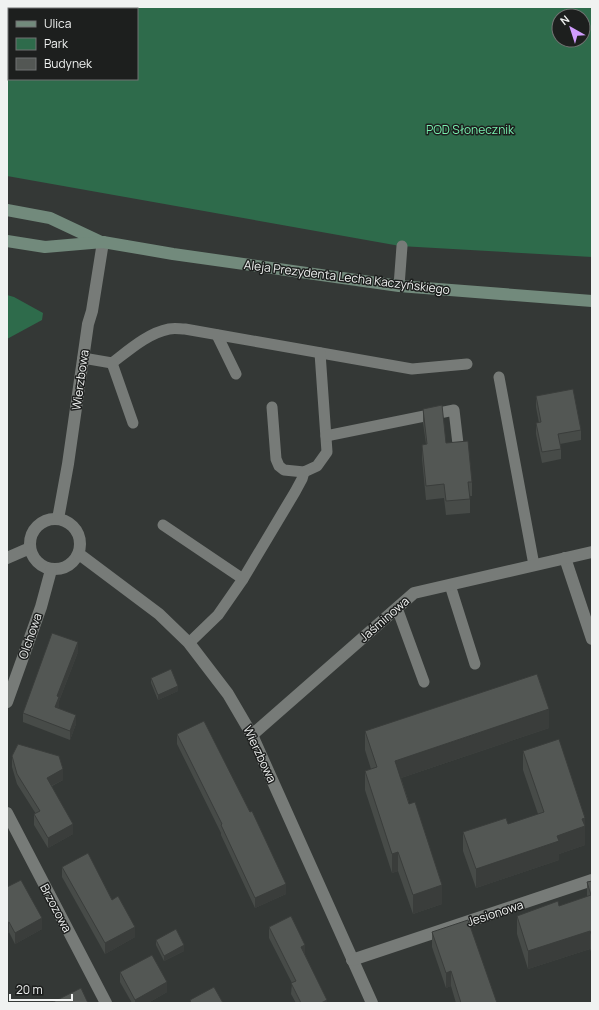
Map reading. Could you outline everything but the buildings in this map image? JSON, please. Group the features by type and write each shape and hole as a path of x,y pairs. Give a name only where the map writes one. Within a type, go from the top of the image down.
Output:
{"main road":[{"name":"Aleja Prezydenta Lecha Kaczyńskiego","path":"7,210 50,218 102,242"},
{"name":"Aleja Prezydenta Lecha Kaczyńskiego","path":"7,241 45,247 102,242 188,256 399,286 592,301"}],"street":[{"name":"Wierzbowa","path":"58,519 68,464 83,358 102,242"},
{"path":"58,519 75,527 80,536 81,545 75,562 60,570 51,570 41,566 34,558 30,548 31,537 37,527 47,520 58,519"},
{"path":"7,558 30,548"},
{"name":"Jaśminowa","path":"252,735 414,593 592,552"},
{"name":"Wierzbowa","path":"79,554 159,614 189,643 228,694 252,735 372,1003"},
{"path":"564,558 592,639"},
{"name":"Olchowa","path":"7,702 41,607 51,570"},
{"name":"Brzozowa","path":"7,813 106,1003"},
{"name":"Jesionowa","path":"352,960 592,880"}],"lane":[{"path":"399,286 402,246"},
{"path":"83,358 112,363 135,345 158,332 171,329 186,329 412,369 467,364"},
{"path":"217,335 236,374"},
{"path":"272,407 276,459 279,466 284,470 304,472 317,466 323,460 327,452 320,353"},
{"path":"112,363 133,423"},
{"path":"499,377 534,565"},
{"path":"326,436 454,410 458,444"},
{"path":"189,643 218,615 243,579 295,492 304,472"},
{"path":"163,525 243,579"},
{"path":"450,585 476,664"},
{"path":"397,608 424,682"}],"green space":[{"name":"POD Słonecznik","path":"7,7 592,7 592,257 400,246 7,176"},
{"path":"7,295 14,297 43,313 42,320 7,339"}]}
